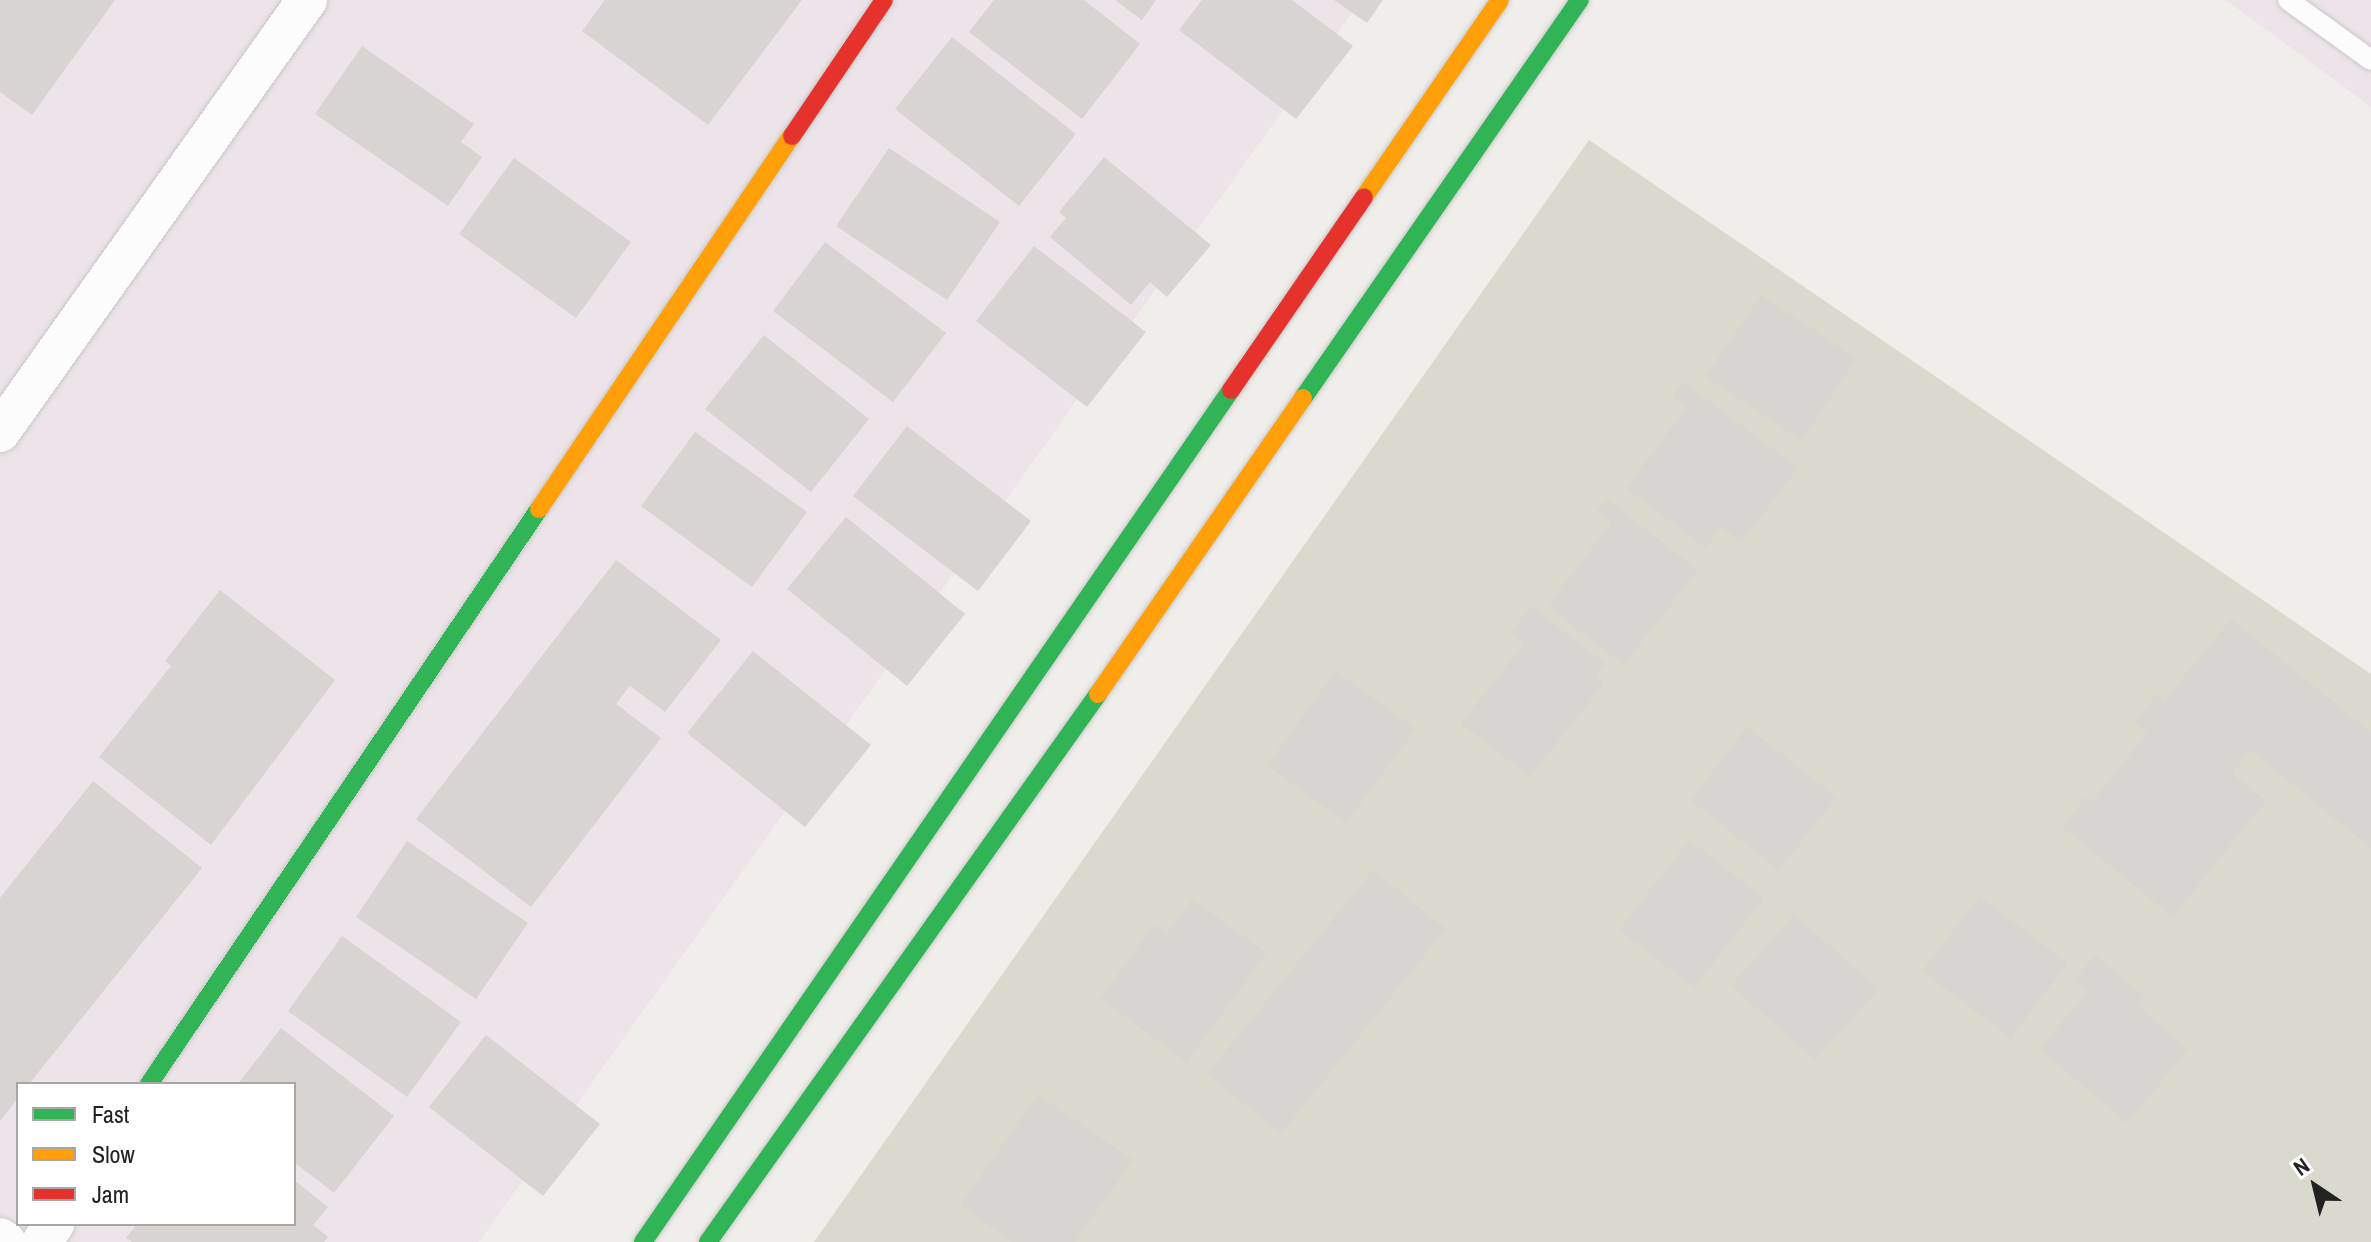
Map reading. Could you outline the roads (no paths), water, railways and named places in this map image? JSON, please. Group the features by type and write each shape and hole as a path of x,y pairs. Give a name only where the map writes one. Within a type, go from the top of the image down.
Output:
{"street":[{"path":"0,432 306,0"},
{"path":"150,1082 884,0"},
{"path":"643,1242 1500,0"},
{"path":"708,1242 1112,674 1580,0"},
{"path":"0,1238 6,1242"}],"lane":[{"path":"2288,0 2371,60"}]}
